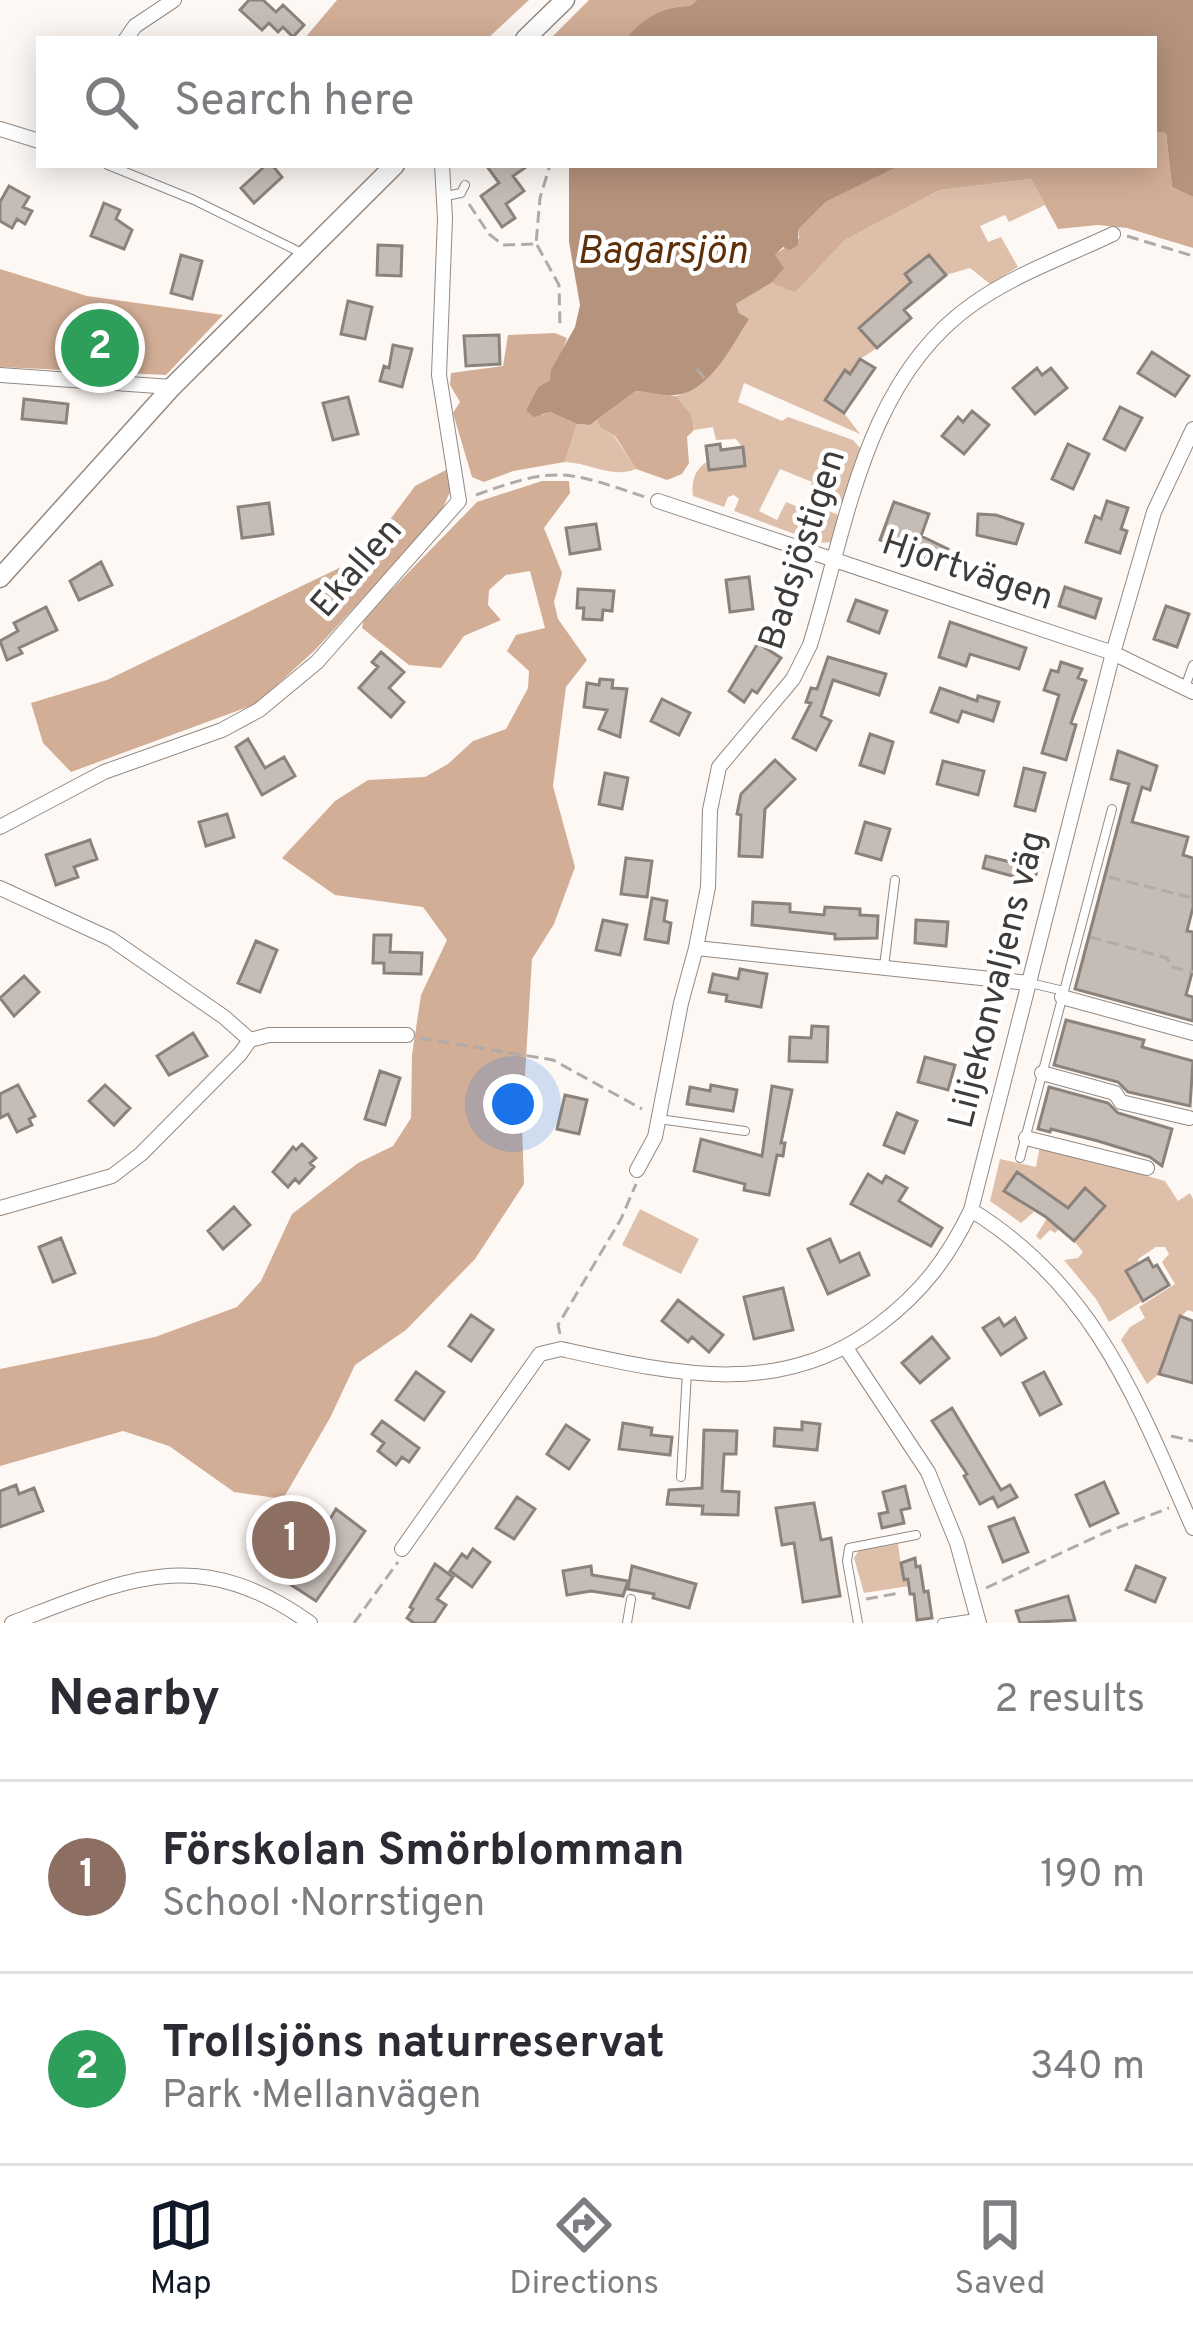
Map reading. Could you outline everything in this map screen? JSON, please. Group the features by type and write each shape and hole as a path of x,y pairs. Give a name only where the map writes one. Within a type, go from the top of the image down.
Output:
{"street":[{"path":"129,36 135,26 174,0"},
{"path":"528,36 565,0"},
{"path":"0,129 36,140"},
{"path":"0,578 172,387 392,168"},
{"path":"442,168 439,374 459,501"},
{"name":"Badsjöstigen","path":"637,1170 655,1137 680,1003 696,948 708,887 710,810 719,767 794,679 810,645 879,419 915,360 972,304 1113,234"},
{"path":"0,375 172,387"},
{"name":"Liljekonvaljens väg","path":"561,1348 687,1372 784,1370 830,1358 909,1303 955,1243 971,1210 1113,652 1165,481 1193,429"},
{"name":"Ekallen","path":"0,826 104,772 221,730 260,710 317,662 459,501"},
{"name":"Hjortvägen","path":"658,501 1113,652 1189,690"},
{"path":"0,888 111,939 250,1040"},
{"path":"696,948 1029,982"},
{"name":"Liljekonvaljens väg","path":"1063,994 1193,1033"},
{"path":"0,1208 112,1176 142,1154 250,1040 289,1034 406,1035"},
{"name":"Liljekonvaljens väg","path":"1042,1073 1115,1093 1121,1102 1189,1118"},
{"name":"Liljekonvaljens väg","path":"1026,1138 1147,1168"},
{"path":"971,1210 1010,1234 1078,1303 1118,1364 1193,1528"},
{"path":"402,1549 532,1363 550,1349 561,1348"},
{"path":"846,1348 928,1472 957,1543 979,1620"},
{"path":"12,1623 105,1587 167,1574 198,1574 241,1585 310,1623"}],"lane":[{"path":"115,168 304,253"},
{"path":"445,196 463,189"},
{"name":"Hjortvägen","path":"1189,690 1193,665"},
{"name":"Liljekonvaljens väg","path":"1020,1158 1112,808"},
{"path":"884,966 895,880"},
{"path":"1029,982 1063,994"},
{"path":"658,1119 745,1131"},
{"path":"681,1477 687,1372"},
{"path":"858,1623 847,1561 850,1548 916,1535"},
{"path":"627,1623 631,1599"},
{"path":"942,1623 979,1620"}],"path":[{"path":"549,168 540,198 536,244 559,285 560,327"},
{"path":"463,189 489,234 503,245 536,244"},
{"path":"1113,234 1193,256"},
{"path":"697,369 705,379"},
{"path":"459,501 511,482 564,472 658,501"},
{"name":"Liljekonvaljens väg","path":"1095,873 1193,898"},
{"name":"Liljekonvaljens väg","path":"1079,934 1167,958 1171,967 1193,972"},
{"path":"406,1035 554,1060 658,1119"},
{"path":"561,1348 558,1325 621,1219 637,1170"},
{"path":"1153,1435 1193,1441"},
{"path":"971,1595 1181,1502"},
{"path":"354,1623 402,1549"},
{"path":"853,1601 900,1593"}],"shaded area":[{"path":"337,0 529,0 490,36 307,36"},
{"path":"589,0 697,0 655,15 629,36 553,36"},
{"path":"1157,132 1166,133 1172,187 1193,197 1193,248 1127,228 1058,229 1031,179 940,190 845,240 795,293 771,283 776,276 774,255 799,238 798,230 826,202 895,168 1157,168"},
{"path":"1031,179 1045,205 1009,222 1005,215 980,226 988,242 1001,237 1018,267 990,284 970,268 946,275 929,255 922,295 905,311 893,298 860,327 877,348 849,373 845,371 825,400 844,413 860,434 744,383 738,402 782,421 788,417 853,440 860,448 843,508 817,497 810,488 812,482 780,469 759,511 777,520 786,502 813,513 816,506 841,516 832,542 818,543 734,511 739,499 734,495 724,507 693,496 695,476 704,464 708,461 709,470 743,448 736,439 716,440 713,427 694,430 692,415 676,396 709,375 734,343 748,320 736,304 771,283 795,293 845,240 940,190"},
{"path":"0,269 87,296 223,315 166,375 0,367"},
{"path":"555,333 567,338 550,380 538,387 526,410 542,415 550,412 577,424 565,462 513,471 484,482 472,477 453,413 460,402 450,385 451,373 503,366 508,335"},
{"path":"636,391 676,396 692,415 694,430 687,437 689,463 682,474 667,480 636,469 615,436 600,428 597,420"},
{"path":"597,420 636,469 610,471 565,462 577,424"},
{"path":"446,470 451,490 439,516 315,650 256,704 71,772 43,743 31,703 107,680 362,557 415,486"},
{"path":"542,481 569,481 570,493 544,528 562,573 554,602 558,619 587,660 566,687 553,786 575,867 554,924 532,959 522,1125 524,1184 475,1259 406,1330 355,1365 283,1499 234,1492 169,1446 123,1431 0,1466 0,1369 155,1337 237,1307 261,1281 292,1214 358,1163 393,1146 411,1118 412,1055 421,995 447,940 423,907 335,895 282,858 335,801 368,780 425,777 473,741 506,729 528,688 529,671 507,651 516,635 545,628 530,571 506,575 489,590 488,605 501,620 464,636 441,668 409,665 362,628 364,618 477,502"},
{"path":"1040,1146 1165,1181 1178,1201 1190,1193 1193,1199 1193,1312 1188,1310 1180,1317 1169,1345 1181,1362 1163,1358 1159,1374 1147,1384 1121,1340 1145,1318 1139,1307 1175,1284 1162,1262 1169,1254 1165,1247 1156,1247 1138,1259 1143,1301 1109,1322 1064,1260 1083,1252 1074,1241 1104,1205 1085,1189 1059,1229 1050,1230 1040,1240 1036,1236 1057,1202 1004,1191 1034,1212 1021,1223 990,1201 1000,1159 1036,1167"},
{"path":"640,1209 699,1239 681,1274 622,1245"},
{"path":"898,1544 903,1579 908,1579 909,1586 864,1593 854,1558 859,1550"}],"water":[{"path":"697,0 1193,0 1193,197 1172,187 1166,133 1157,132 1157,36 629,36 654,15"},
{"name":"Bagarsjön","path":"569,168 895,168 826,202 798,230 798,245 790,250 783,247 775,255 784,268 771,283 736,304 739,313 749,319 719,366 699,386 675,395 636,391 590,425 550,412 534,417 526,410 538,387 550,380 575,327 580,305 569,242"}],"building":[{"path":"249,0 263,0 276,12 283,5 304,25 294,36 283,27 278,32 269,23 262,30 240,10"},
{"path":"263,168 274,168 282,177 254,203 241,188"},
{"path":"488,168 525,168 513,176 524,191 506,204 515,218 502,227 481,196 499,183"},
{"path":"9,186 29,197 23,207 32,211 25,224 17,219 12,228 0,221 0,202"},
{"path":"104,203 120,210 116,219 132,230 124,249 91,236"},
{"path":"378,245 402,246 401,276 377,275"},
{"path":"181,255 202,261 192,299 171,293"},
{"path":"929,255 946,275 904,310 911,318 877,348 859,328 911,282 905,274"},
{"path":"348,301 372,307 365,339 341,334"},
{"path":"499,335 500,364 466,366 464,336"},
{"path":"393,345 412,349 402,387 380,381 384,366 389,368"},
{"path":"1152,352 1189,376 1175,396 1138,373"},
{"path":"860,359 875,368 844,413 825,400 845,370 850,374"},
{"path":"1037,368 1042,375 1051,368 1067,388 1035,414 1013,388"},
{"path":"348,397 358,434 333,440 323,403"},
{"path":"24,399 68,404 66,423 22,419"},
{"path":"1120,407 1142,418 1125,450 1104,439"},
{"path":"972,411 989,425 964,454 942,436 958,417 963,422"},
{"path":"720,444 721,450 743,447 745,466 709,470 706,446"},
{"path":"1068,444 1089,454 1073,489 1052,479"},
{"path":"1107,501 1128,508 1120,553 1086,542 1095,516 1101,519"},
{"path":"894,502 929,514 921,536 948,549 942,564 880,540"},
{"path":"269,503 273,534 242,538 238,507"},
{"path":"978,514 1023,524 1016,544 977,535"},
{"path":"596,524 600,549 570,554 566,528"},
{"path":"101,562 112,585 79,600 70,581"},
{"path":"749,577 753,609 730,612 726,580"},
{"path":"1065,587 1101,599 1095,618 1059,606"},
{"path":"578,589 614,591 612,611 603,610 602,620 583,619 584,608 577,608"},
{"path":"856,600 887,611 879,633 848,621"},
{"path":"1166,606 1189,614 1177,647 1154,639"},
{"path":"46,607 57,630 19,648 22,653 7,660 0,641 18,631 14,623"},
{"path":"950,622 1026,648 1019,669 970,654 966,666 939,657"},
{"path":"758,643 781,658 757,693 752,690 744,702 729,691"},
{"path":"381,652 404,672 389,688 404,702 391,717 359,688 378,667 372,662"},
{"path":"828,657 886,674 879,695 833,680 821,716 831,721 816,750 793,738"},
{"path":"1061,662 1082,669 1078,678 1086,681 1071,723 1076,725 1066,760 1042,753 1059,695 1044,690 1051,670 1058,672"},
{"path":"600,679 613,680 612,688 627,689 620,737 599,729 607,710 584,707 587,683 599,685"},
{"path":"940,688 977,701 978,696 999,702 993,721 962,711 958,722 931,712"},
{"path":"662,699 690,713 679,735 651,721"},
{"path":"870,734 893,742 884,773 860,765"},
{"path":"248,739 265,768 284,757 295,776 262,795 236,747"},
{"path":"1118,751 1157,766 1150,790 1142,787 1132,822 1188,837 1183,855 1193,858 1193,907 1187,931 1193,932 1193,969 1186,995 1193,997 1193,1021 1075,989 1129,784 1111,779"},
{"path":"775,760 795,779 765,809 762,857 739,856 741,794"},
{"path":"943,761 984,771 978,795 937,784"},
{"path":"1024,768 1045,773 1035,811 1015,806"},
{"path":"605,773 628,778 622,809 599,804"},
{"path":"227,814 234,837 206,846 199,822"},
{"path":"865,822 890,829 881,860 856,853"},
{"path":"90,840 97,859 74,867 78,877 56,885 46,855"},
{"path":"1028,847 1042,851 1034,882 983,868 986,856 1023,865"},
{"path":"626,858 652,861 647,897 621,894"},
{"path":"652,898 667,901 668,943 645,939"},
{"path":"753,902 790,904 790,912 824,915 825,907 860,909 860,915 878,916 877,938 835,939 835,934 752,925"},
{"path":"603,920 627,925 620,955 596,950"},
{"path":"916,920 948,922 946,946 915,943"},
{"path":"374,935 391,935 390,952 422,953 421,974 384,973 384,963 373,963"},
{"path":"256,941 277,950 260,992 238,983"},
{"path":"740,969 767,974 761,1007 726,1001 727,995 709,992 713,974 738,979"},
{"path":"24,976 39,992 14,1016 0,998"},
{"path":"1066,1020 1144,1040 1142,1047 1193,1061 1190,1106 1128,1092 1118,1082 1054,1065"},
{"path":"812,1026 828,1027 827,1062 789,1061 790,1037 811,1038"},
{"path":"193,1033 207,1056 169,1075 157,1056"},
{"path":"925,1057 955,1065 948,1090 918,1082"},
{"path":"380,1071 400,1078 385,1125 365,1119"},
{"path":"18,1085 35,1116 29,1119 32,1125 17,1132 8,1114 0,1118 0,1094"},
{"path":"105,1085 130,1108 114,1125 89,1101"},
{"path":"711,1085 737,1090 733,1111 687,1104 690,1087 710,1091"},
{"path":"772,1086 792,1090 781,1143 785,1143 783,1156 777,1155 769,1195 694,1171 701,1139 762,1156"},
{"path":"1049,1087 1108,1103 1118,1113 1172,1129 1162,1166 1150,1157 1098,1141 1038,1129"},
{"path":"565,1095 587,1100 579,1134 557,1129"},
{"path":"897,1113 917,1121 904,1153 884,1145"},
{"path":"302,1144 316,1158 310,1163 314,1167 288,1187 273,1172 293,1147 296,1150"},
{"path":"1017,1172 1068,1208 1085,1188 1105,1206 1074,1241 1004,1191"},
{"path":"868,1174 882,1183 886,1176 907,1188 899,1201 942,1228 931,1246 851,1204"},
{"path":"234,1207 250,1225 223,1249 208,1231"},
{"path":"61,1238 75,1273 53,1282 39,1247"},
{"path":"830,1239 840,1262 859,1253 869,1275 828,1294 808,1249"},
{"path":"1148,1258 1169,1285 1143,1301 1126,1271"},
{"path":"783,1288 793,1330 754,1339 744,1297"},
{"path":"678,1300 723,1335 709,1352 662,1321"},
{"path":"471,1315 493,1330 471,1361 449,1346"},
{"path":"1180,1316 1193,1321 1193,1383 1159,1374"},
{"path":"999,1318 1004,1326 1015,1318 1026,1338 1001,1355 983,1328"},
{"path":"932,1337 949,1358 920,1383 902,1363"},
{"path":"416,1372 444,1392 424,1420 396,1400"},
{"path":"1044,1372 1061,1404 1040,1415 1023,1383"},
{"path":"952,1408 1001,1490 1010,1485 1017,1497 998,1507 993,1497 980,1504 967,1474 932,1421"},
{"path":"382,1421 419,1448 409,1462 402,1457 396,1465 378,1451 384,1443 372,1434"},
{"path":"802,1422 820,1424 817,1450 774,1446 775,1428 802,1430"},
{"path":"623,1423 652,1428 651,1435 672,1437 670,1455 619,1449"},
{"path":"566,1425 589,1440 569,1469 547,1454"},
{"path":"704,1430 737,1431 736,1454 724,1454 722,1491 739,1492 738,1515 702,1514 703,1506 667,1504 669,1490 702,1488"},
{"path":"1104,1482 1118,1513 1090,1526 1076,1495"},
{"path":"16,1485 19,1494 34,1488 43,1511 0,1527 0,1491"},
{"path":"905,1486 910,1508 901,1510 904,1523 882,1528 879,1514 888,1512 883,1492"},
{"path":"517,1497 535,1509 514,1539 496,1528"},
{"path":"814,1503 821,1540 831,1538 840,1596 803,1602 794,1543 782,1545 776,1508"},
{"path":"336,1509 365,1531 316,1601 276,1575 250,1549 277,1524 308,1556"},
{"path":"1014,1518 1028,1552 1003,1562 989,1527"},
{"path":"473,1549 490,1562 472,1587 450,1571 462,1554 467,1558"},
{"path":"915,1558 932,1618 917,1620 914,1594 910,1594 908,1579 904,1580 901,1563"},
{"path":"435,1564 453,1577 437,1599 446,1605 434,1623 414,1623 407,1618 410,1607"},
{"path":"591,1566 592,1575 628,1581 623,1596 591,1591 567,1595 563,1571"},
{"path":"632,1566 696,1584 689,1608 628,1589"},
{"path":"1136,1566 1165,1578 1155,1602 1126,1590"},
{"path":"1068,1596 1075,1620 1020,1623 1016,1611"}],"place":[{"name":"Trollsjöns naturreservat","path":"100,348"},
{"name":"Förskolan Smörblomman","path":"291,1540"}]}
